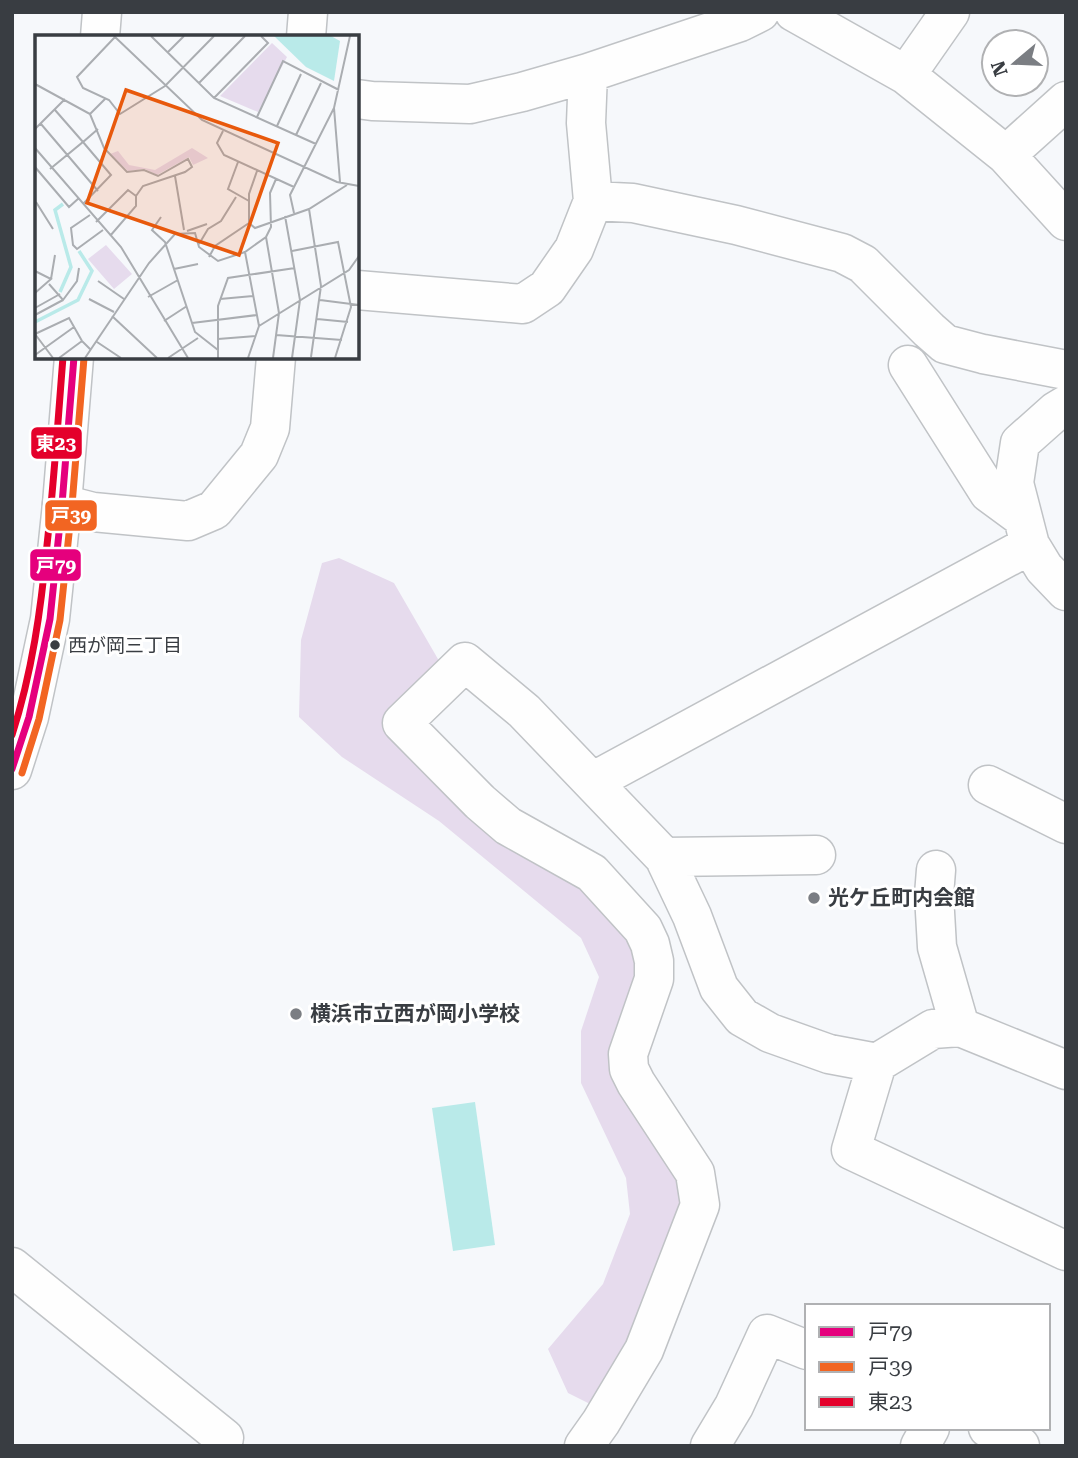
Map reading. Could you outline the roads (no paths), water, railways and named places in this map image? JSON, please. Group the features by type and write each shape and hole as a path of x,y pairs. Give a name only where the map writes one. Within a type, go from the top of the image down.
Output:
{"street":[{"path":"100,35 102,12"},
{"path":"306,35 308,12"},
{"path":"359,99 470,104 588,73 740,22 760,12"},
{"path":"794,12 906,75 1006,155 1066,221"},
{"path":"906,75 950,12"},
{"path":"359,290 523,303 547,288 574,249 593,201 586,122 588,73"},
{"path":"1006,155 1066,102"},
{"path":"593,201 634,203 736,225 842,253 863,264 945,344 1066,370"},
{"path":"12,770 29,717 50,619 74,359"},
{"path":"62,504 93,512 188,521 214,510 259,455 270,428 276,359"},
{"path":"908,365 989,493 1027,531"},
{"path":"1066,405 1020,443 1014,483 1027,531 1044,568 1066,591"},
{"path":"592,782 1027,531"},
{"path":"584,1446 601,1423 644,1350 700,1205 695,1173 629,1069 628,1054 654,978 654,961 643,929 592,873 508,826 480,802 402,723 465,662 524,711 664,857 692,916 719,988 742,1017 770,1033 829,1054 877,1063 933,1029 960,1027 1066,1070"},
{"path":"988,785 1066,824"},
{"path":"664,857 816,855"},
{"path":"936,870 934,895 937,947 960,1027"},
{"path":"877,1063 851,1150 1066,1251"},
{"path":"12,1268 225,1438 219,1446"},
{"path":"710,1446 734,1406 767,1334 805,1349"},
{"path":"920,1446 929,1430"},
{"path":"992,1430 1020,1446"}],"water":[{"path":"475,1102 495,1245 453,1251 432,1108"}],"place":[{"name":"西が岡三丁目","path":"55,645"},
{"name":"光ケ丘町内会館","path":"814,898"},
{"name":"横浜市立西が岡小学校","path":"296,1014"}]}
